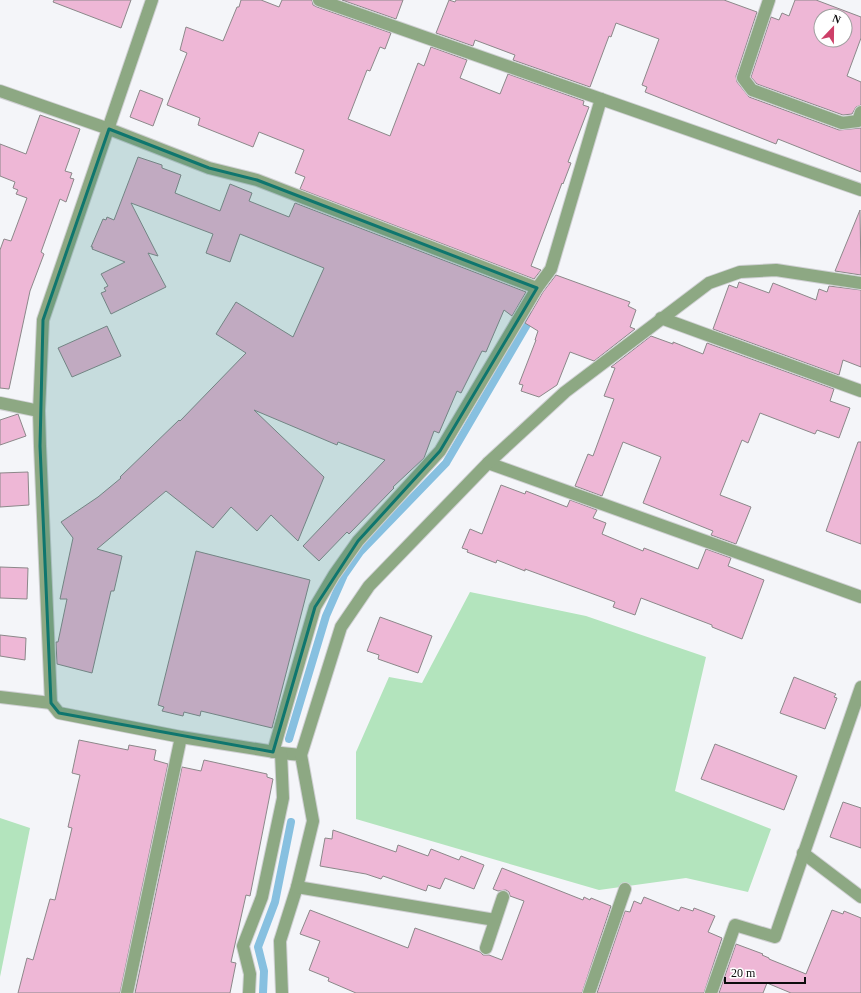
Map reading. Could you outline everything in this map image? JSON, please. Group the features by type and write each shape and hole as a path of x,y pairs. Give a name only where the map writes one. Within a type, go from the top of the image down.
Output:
{"street":[{"path":"152,0 43,320 39,411 51,703 59,713 181,738 277,753 301,755"},
{"path":"319,0 861,190"},
{"path":"769,0 743,78 752,90 842,123 858,121 861,112"},
{"path":"0,90 109,129 210,168 257,180 537,288"},
{"path":"248,993 250,974 243,946 262,897 283,798 277,753 315,607 334,575 358,541 440,450 537,288 551,268 600,98"},
{"path":"282,993 280,941 297,887 314,821 301,755 341,627 369,586 488,463 565,392 709,283 740,272 776,270 861,282"},
{"path":"661,318 861,391"},
{"path":"0,403 39,411"},
{"path":"488,463 861,597"},
{"path":"711,993 735,925 775,937 861,687"},
{"path":"0,697 51,703"},
{"path":"127,993 181,738"},
{"path":"803,853 861,897"},
{"path":"297,887 495,920"},
{"path":"589,993 625,888"},
{"path":"486,948 503,897"}],"highlighted area":[{"path":"109,129 209,168 257,180 537,288 440,451 358,541 315,607 273,752 59,713 51,703 40,446 43,320"}],"green space":[{"path":"470,592 586,616 706,657 675,791 771,829 748,892 686,878 599,890 356,819 356,752 389,677 422,683"},
{"path":"0,818 30,828 0,977"}],"building":[{"path":"54,0 131,0 121,28 53,2"},
{"path":"241,0 261,0 279,7 282,0 312,0 313,5 317,7 391,33 385,49 380,47 370,71 367,70 348,119 390,136 418,63 424,66 431,47 467,60 460,78 500,94 508,74 584,101 583,105 589,107 568,162 571,163 531,266 541,270 534,279 300,189 305,177 295,173 304,150 259,132 253,147 198,125 200,118 167,105 187,53 180,50 186,27 223,41"},
{"path":"342,0 403,0 396,19"},
{"path":"449,0 455,2 456,0 724,0 757,12 736,76 737,82 749,97 839,130 861,128 861,172 778,139 776,144 645,92 647,87 642,85 659,39 616,23 611,37 609,36 590,87 513,60 515,55 475,40 473,46 436,33"},
{"path":"795,0 816,0 837,8 813,8 813,48 853,48 853,14 861,17 861,38 847,76 861,82 861,105 856,107 852,114 843,115 757,84 751,77 771,17 779,20 782,13 789,16"},
{"path":"140,90 163,99 153,126 130,117"},
{"path":"40,115 80,129 65,171 72,173 70,178 74,179 66,202 60,199 41,252 44,254 30,291 9,389 0,388 0,250 4,239 11,241 27,198 16,194 18,190 13,188 15,182 0,176 0,144 26,154"},
{"path":"138,157 162,165 162,168 181,175 175,193 220,211 230,184 252,193 249,201 289,217 295,203 526,292 512,316 504,310 486,352 482,351 461,393 457,391 439,433 434,431 424,458 393,487 394,488 349,534 347,532 319,561 303,546 385,460 338,442 337,445 254,410 324,477 298,541 271,515 257,531 231,507 213,528 166,491 97,549 122,556 114,591 111,591 92,673 57,664 56,642 58,642 67,599 60,599 73,538 61,522 98,497 121,478 120,477 179,420 180,421 246,353 216,334 236,302 293,337 324,268 240,234 230,262 206,253 213,234 131,203 158,256 148,253 166,287 111,314 101,293 106,291 104,288 108,286 101,274 125,262 92,249 93,247 91,247 103,219 106,220 107,217 114,220"},
{"path":"860,210 861,275 835,271"},
{"path":"556,275 630,302 628,306 636,310 630,327 635,329 594,361 570,352 557,385 539,397 521,391 523,385 519,384 538,331 525,323 543,292"},
{"path":"739,282 769,293 773,283 816,300 819,289 827,292 829,286 861,290 861,367 843,360 839,375 713,329 729,285 737,288"},
{"path":"107,326 121,356 72,377 58,348"},
{"path":"651,336 673,344 673,342 703,354 707,343 834,389 830,401 850,408 839,438 817,430 815,434 760,413 748,443 742,440 720,495 751,507 736,544 711,535 713,531 643,503 661,457 623,442 602,496 575,486 588,454 593,456 614,399 604,396 615,368 611,367"},
{"path":"18,414 26,436 0,445 0,420"},
{"path":"858,442 861,442 861,544 826,531"},
{"path":"28,472 29,505 0,507 0,473"},
{"path":"501,485 525,494 526,491 567,507 570,500 597,510 593,518 606,523 602,534 643,551 644,548 698,569 706,549 731,558 728,566 764,580 742,639 712,627 712,625 641,598 635,615 613,607 615,602 525,569 525,571 497,560 496,563 467,552 468,550 462,548 470,529 482,534"},
{"path":"196,551 310,580 272,728 201,711 200,716 184,712 183,716 162,711 164,707 158,705"},
{"path":"0,567 28,568 27,599 0,598"},
{"path":"380,617 432,636 418,673 378,659 379,655 367,651"},
{"path":"0,635 26,638 25,660 0,656"},
{"path":"794,677 836,694 834,697 837,698 825,729 780,713"},
{"path":"79,740 128,750 129,745 156,750 154,760 168,764 120,993 18,993 27,958 33,960 50,899 55,900 72,828 68,827 80,775 72,773"},
{"path":"715,744 797,776 784,810 701,779"},
{"path":"204,760 267,774 267,777 273,779 250,896 246,895 231,962 236,963 230,993 135,993 182,767 201,771"},
{"path":"843,802 861,808 861,848 830,837"},
{"path":"333,830 396,852 398,845 428,856 431,849 459,860 461,856 484,865 474,889 445,878 440,889 428,885 426,891 383,876 381,879 366,874 320,866 325,838 332,839"},
{"path":"502,868 583,900 584,897 590,900 591,898 611,906 582,993 356,993 328,981 329,978 309,970 320,941 300,934 310,910 408,948 415,928 480,952 483,955 489,955 502,960 524,901 510,896 509,892 506,890 498,891 493,889"},
{"path":"644,897 679,911 681,907 693,911 694,908 715,916 708,932 722,938 704,993 597,993 625,911 630,912 634,901 641,904"},
{"path":"832,910 843,914 844,911 861,918 861,993 791,993 767,983 763,993 719,993 736,944 763,954 762,955 769,959 806,974"}],"waterway":[{"path":"289,739 326,616 344,575 360,552 446,463 532,316"},
{"path":"263,993 264,971 258,947 275,902 291,822"}]}
